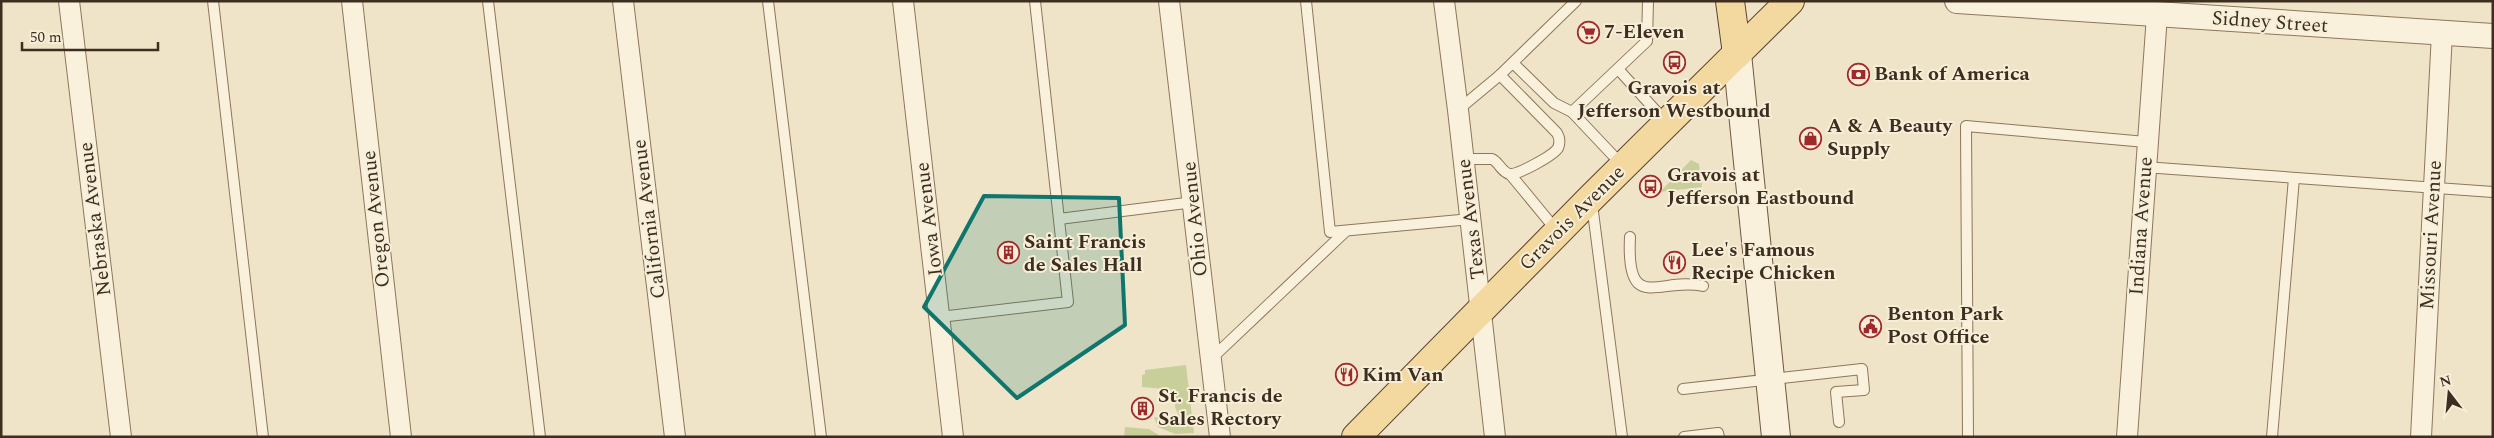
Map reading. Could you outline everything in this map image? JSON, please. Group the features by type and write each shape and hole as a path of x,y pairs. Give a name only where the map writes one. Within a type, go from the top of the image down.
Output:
{"main road":[{"path":"1730,1 1776,437"},
{"name":"Gravois Avenue","path":"1356,437 1557,232 1790,1"}],"street":[{"name":"Nebraska Avenue","path":"69,1 121,437"},
{"name":"Oregon Avenue","path":"352,1 401,437"},
{"name":"California Avenue","path":"624,1 675,437"},
{"name":"Iowa Avenue","path":"903,1 953,437"},
{"name":"Ohio Avenue","path":"1169,1 1220,437"},
{"name":"Texas Avenue","path":"1444,1 1482,310 1495,437"},
{"name":"Sidney Street","path":"1957,1 2493,36"},
{"name":"Indiana Avenue","path":"2127,437 2144,167 2156,15"},
{"name":"Missouri Avenue","path":"2421,437 2442,33"}],"lane":[{"path":"213,1 263,437"},
{"path":"488,1 540,437"},
{"path":"768,1 821,437"},
{"path":"940,317 1068,302 1035,1"},
{"path":"1306,1 1330,232 1471,219"},
{"path":"1458,110 1500,75 1576,1"},
{"path":"1572,112 1647,41 1648,1"},
{"path":"1513,62 1554,102 1572,112 1623,166"},
{"path":"1618,69 1667,123"},
{"path":"1500,75 1554,129 1560,142 1557,149 1551,155 1510,174"},
{"path":"1968,437 1966,126 2146,142"},
{"path":"1464,159 1494,160 1510,174 1557,232"},
{"path":"2144,167 2493,192"},
{"path":"2272,437 2294,178"},
{"path":"1591,198 1622,437"},
{"path":"1058,219 1194,202"},
{"path":"1211,359 1346,231"},
{"path":"1630,237 1635,279 1640,285 1647,289 1693,283 1703,286"},
{"path":"1683,389 1862,369 1864,390 1836,392 1839,422"},
{"path":"1684,437 1718,433 1719,437"}],"highlighted area":[{"path":"984,196 1119,198 1125,325 1017,398 924,307"}],"green space":[{"path":"1691,160 1699,164 1702,187 1660,192"},
{"path":"1186,365 1194,433 1175,434 1158,427 1154,417 1163,418 1168,423 1177,421 1179,417 1175,407 1176,390 1142,387 1142,375 1145,374 1145,370"},
{"path":"1125,427 1149,429 1162,437 1124,437"}],"place":[{"name":"7-Eleven","path":"1588,32"},
{"name":"Gravois at Jefferson Westbound","path":"1674,62"},
{"name":"Bank of America","path":"1858,74"},
{"name":"A & A Beauty Supply","path":"1811,138"},
{"name":"Gravois at Jefferson Eastbound","path":"1651,186"},
{"name":"Saint Francis de Sales Hall","path":"1008,253"},
{"name":"Lee's Famous Recipe Chicken","path":"1675,262"},
{"name":"Benton Park Post Office","path":"1871,326"},
{"name":"Kim Van","path":"1346,375"},
{"name":"St. Francis de Sales Rectory","path":"1142,408"}]}
